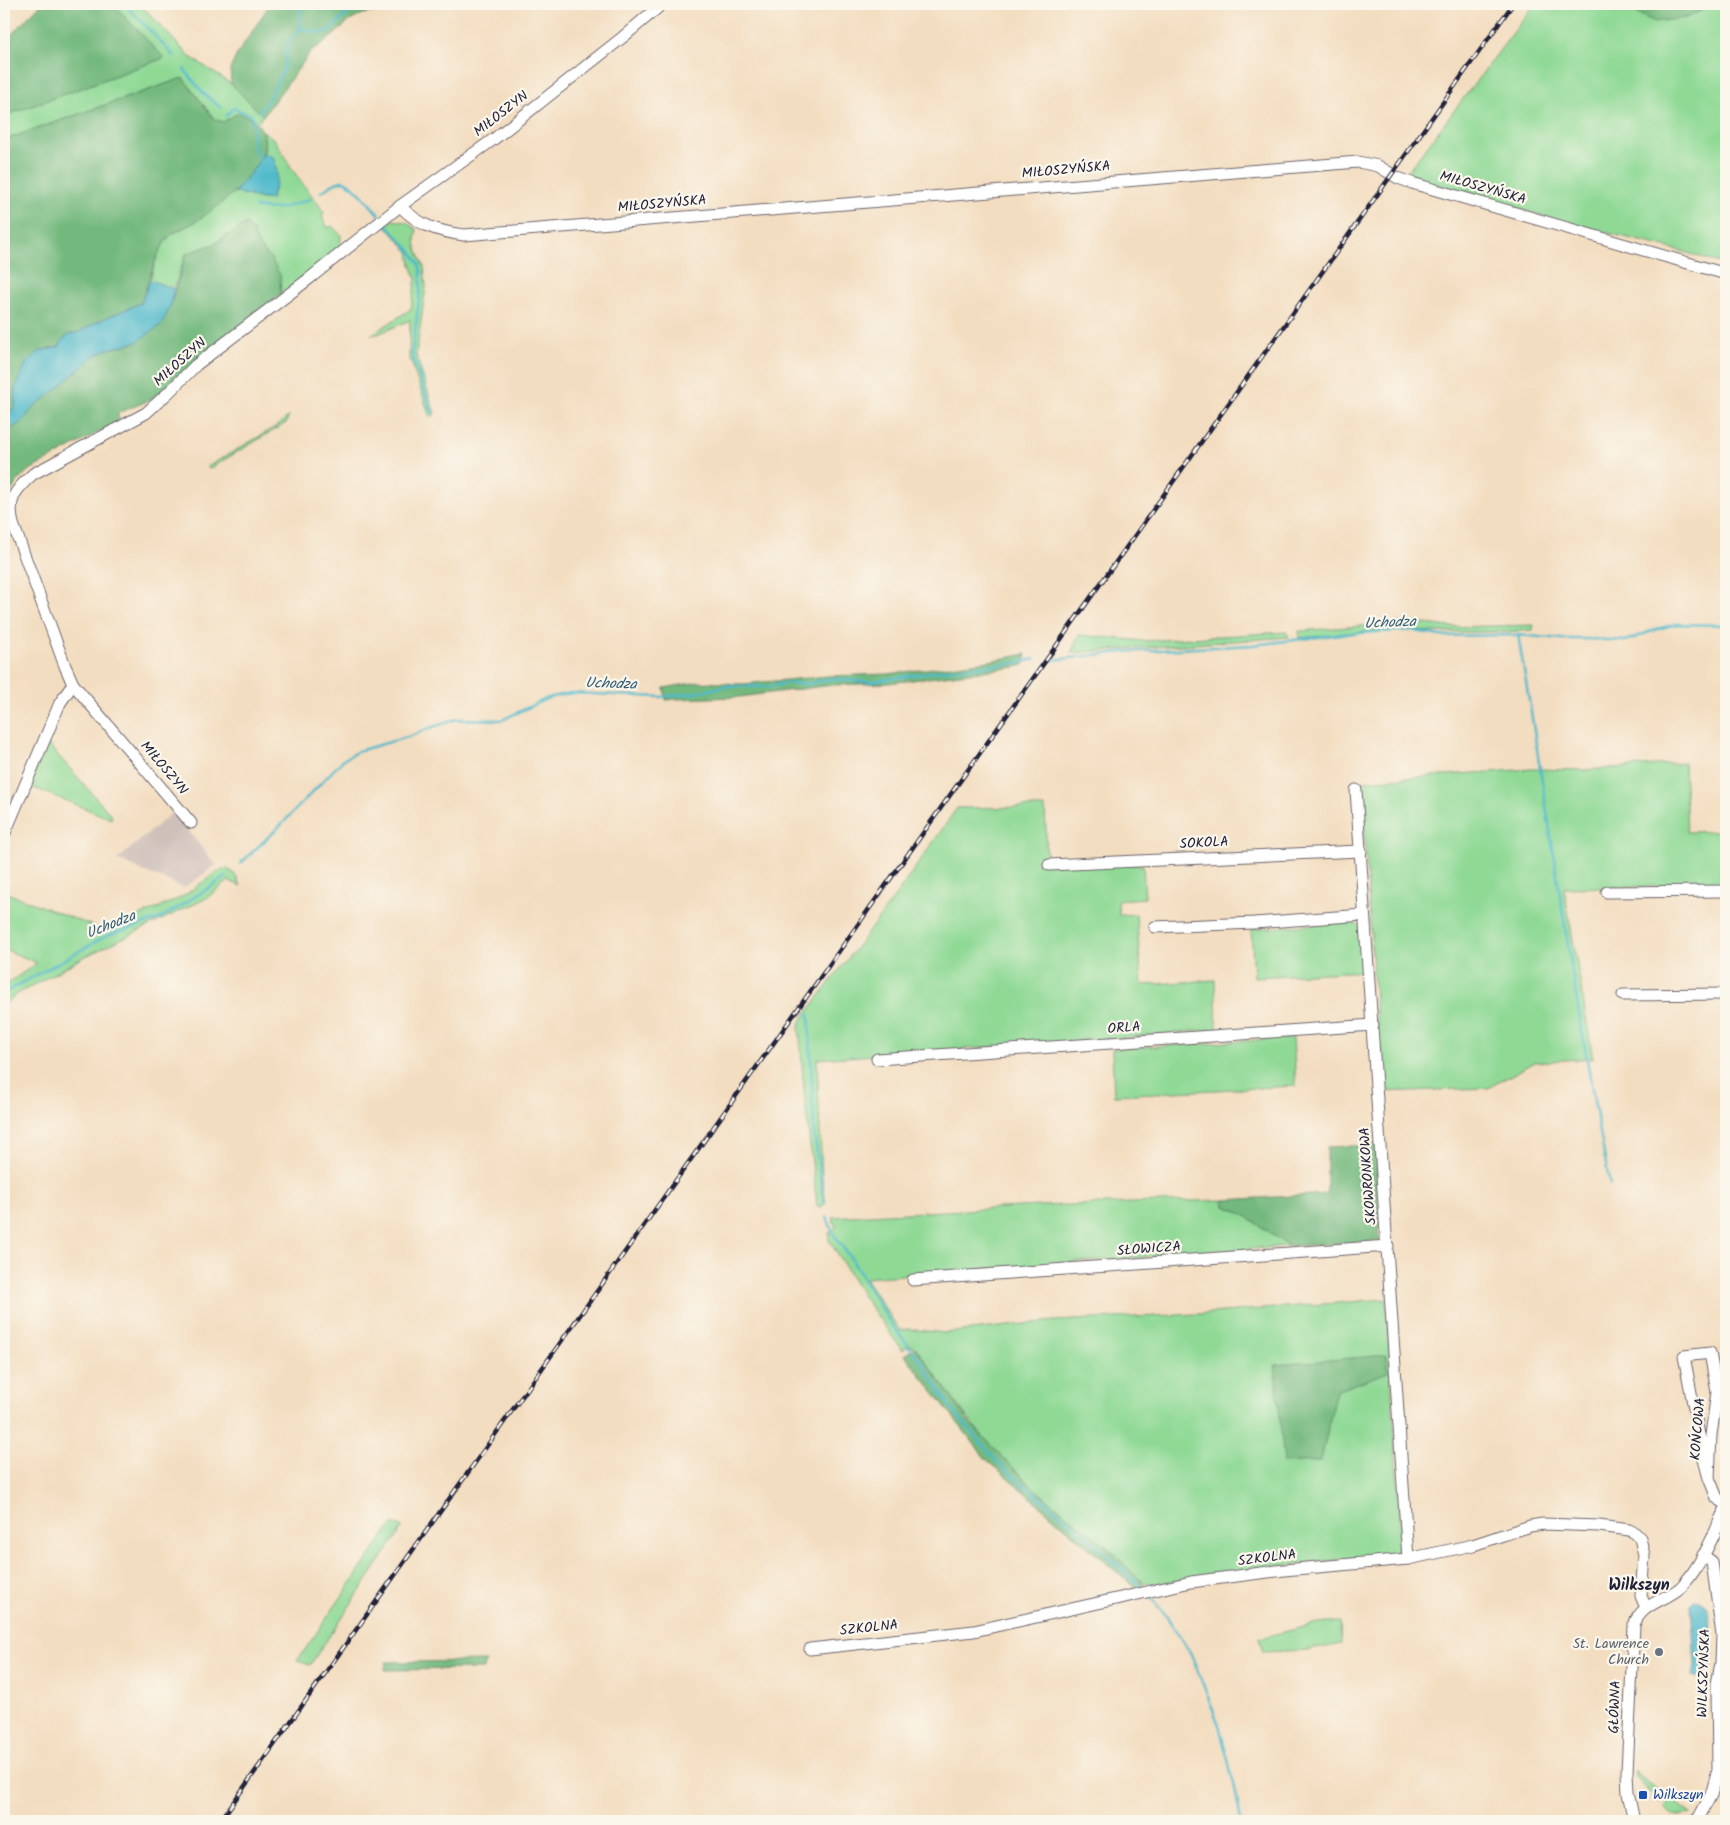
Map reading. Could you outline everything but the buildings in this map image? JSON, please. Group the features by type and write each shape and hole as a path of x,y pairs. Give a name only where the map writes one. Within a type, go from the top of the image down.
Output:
{"street":[{"name":"MIŁOSZYN","path":"191,823 73,684 13,524 10,510 12,499 22,484 33,474 146,413 196,366 400,206 501,133 623,38 662,4"},
{"name":"MIŁOSZYŃSKA","path":"400,206 426,227 446,233 464,235 1358,162 1378,166 1398,178 1412,183 1726,274"},
{"path":"4,835 60,703 73,684"},
{"name":"SKOWRONKOWA","path":"1356,790 1408,1559"},
{"name":"SOKOLA","path":"1049,865 1361,851"},
{"path":"1607,892 1726,891"},
{"path":"1155,926 1254,923 1364,915"},
{"path":"1624,995 1726,994"},
{"name":"ORLA","path":"878,1059 1373,1025"},
{"name":"SŁOWICZA","path":"913,1280 1388,1246"},
{"name":"KOŃCOWA","path":"1709,1478 1711,1435 1717,1392 1710,1353 1684,1356 1709,1478 1717,1498 1726,1504"},
{"name":"GŁÓWNA","path":"1634,1821 1628,1793 1627,1772 1634,1625 1638,1616 1646,1608 1680,1588 1704,1555 1726,1509"},
{"name":"SZKOLNA","path":"810,1649 974,1631 1191,1582 1284,1570 1408,1559 1473,1545 1530,1526 1543,1524 1584,1525 1629,1530 1640,1538 1644,1555 1640,1596 1646,1608"},
{"name":"WILKSZYŃSKA","path":"1697,1821 1722,1770 1717,1684 1721,1663 1722,1635 1712,1562 1704,1555"},
{"path":"1689,1821 1697,1821"}],"shaded area":[{"path":"173,812 216,865 184,888 117,860"}],"green space":[{"path":"41,4 113,4 164,58 4,116 4,42"},
{"path":"113,4 140,4 189,56 231,84 263,116 256,123 250,117 223,122 214,119 183,78 4,140 4,116 163,58"},
{"path":"270,4 413,4 363,14 348,22 311,52 263,116 231,84 230,70 236,56"},
{"path":"1535,4 1617,4 1686,18 1715,4 1726,4 1726,265 1681,251 1552,219 1407,175"},
{"path":"1617,4 1649,4 1662,8 1679,9 1690,4 1715,4 1686,18 1655,22"},
{"path":"183,78 214,119 223,122 238,113 251,119 261,128 264,137 264,149 259,162 241,186 217,207 169,237 156,259 141,303 101,320 77,333 70,334 63,339 59,347 47,349 26,363 15,389 15,406 4,422 4,140"},
{"path":"263,131 275,140 294,172 324,212 322,217 328,228 332,226 341,235 340,250 281,294 271,259 259,246 252,230 226,235 214,244 186,254 174,289 150,280 158,253 169,236 194,222 235,192 262,199 271,199 274,191 273,158 264,153"},
{"path":"392,220 406,222 417,230 416,247 424,267 426,287 416,355 435,414 432,417 429,414 409,356 410,320 378,334 371,335 411,309 416,278 409,252 385,225"},
{"path":"246,224 252,230 259,246 271,259 280,275 281,294 161,393 150,400 118,413 119,421 28,471 18,481 4,501 4,433 23,421 33,407 50,395 93,357 105,350 137,342 170,307 186,254 214,244"},
{"path":"289,416 286,423 209,469 207,467 277,426"},
{"path":"1409,622 1451,627 1534,625 1533,630 1505,632 1430,632 1404,628 1299,638 1299,631"},
{"path":"1286,632 1289,637 1071,653 1079,635 1144,641"},
{"path":"1026,654 1024,665 1015,667 889,683 832,685 739,697 666,700 664,688 698,682 743,684 828,676 888,674 989,661"},
{"path":"48,744 112,816 111,819 29,786"},
{"path":"1684,763 1687,832 1726,831 1726,885 1564,888 1593,1058 1535,1062 1488,1088 1381,1092 1361,781 1531,769 1586,770"},
{"path":"1045,807 1047,860 1143,865 1145,898 1118,900 1119,915 1136,914 1142,985 1215,980 1217,1029 1111,1039 817,1059 822,1177 826,1203 821,1207 817,1206 799,1027 802,1019 894,898 957,808"},
{"path":"226,868 234,873 241,886 229,881 205,899 84,957 14,996 4,1005 4,986 37,963 4,949 4,892 106,931 182,897 220,870"},
{"path":"1351,922 1357,924 1363,930 1366,971 1254,977 1251,929"},
{"path":"1293,1038 1296,1086 1114,1095 1112,1049"},
{"path":"1377,1145 1380,1241 1289,1246 1238,1211 1225,1206 1224,1200 1327,1194 1327,1147"},
{"path":"1224,1200 1225,1206 1250,1219 1289,1246 865,1278 900,1331 907,1329 945,1333 1053,1321 1198,1314 1386,1299 1402,1553 1224,1572 1154,1585 1140,1580 1111,1550 1039,1493 1004,1460 973,1424 916,1348 910,1345 902,1350 862,1295 829,1240 829,1233 836,1227 832,1217 1039,1206"},
{"path":"916,1348 970,1423 998,1452 1038,1492 1106,1546 1144,1584 1134,1587 985,1458 905,1355"},
{"path":"1386,1355 1388,1372 1336,1391 1321,1461 1284,1463 1275,1365"},
{"path":"392,1524 403,1527 310,1665 297,1661"},
{"path":"1340,1622 1341,1644 1310,1650 1263,1652 1259,1638 1317,1624"},
{"path":"486,1661 484,1669 385,1670 386,1662"},
{"path":"1634,1771 1667,1797 1660,1803 1635,1777"},
{"path":"1671,1799 1691,1814 1679,1816 1670,1813 1664,1807"}],"water":[{"path":"264,153 273,157 277,174 271,199 262,199 235,192 253,170"},
{"path":"150,280 174,289 170,307 162,324 137,342 105,350 93,357 50,395 33,407 23,421 4,433 4,422 15,406 15,389 26,363 40,351 59,347 63,339 70,334 77,333 101,320 141,303"},
{"path":"1695,1601 1700,1601 1708,1609 1712,1648 1712,1657 1708,1668 1703,1675 1697,1678 1693,1677 1695,1665 1691,1605"}],"waterway":[{"path":"125,4 174,56"},
{"path":"301,28 300,12 302,4"},
{"path":"259,112 265,105 284,69 288,42 301,28 317,33 328,31 353,9 368,4 385,6 404,4"},
{"path":"184,69 203,93 221,108"},
{"path":"226,116 233,108 253,118 253,144 260,160"},
{"path":"321,192 337,182 346,182 357,190 380,216"},
{"path":"255,207 276,209 310,199"},
{"path":"386,224 419,263 421,272 420,293 412,355 432,413"},
{"name":"Uchodza","path":"1052,660 1122,652 1253,645 1343,634 1412,630 1440,636 1518,635 1562,639 1626,641 1657,629 1677,624 1726,625"},
{"path":"1518,635 1585,1048 1610,1185"},
{"name":"Uchodza","path":"240,864 282,824 343,760 358,751 411,736 457,719 502,720 548,698 571,693 661,697 727,686 768,687 787,683 807,684 830,679 870,682 945,670 1017,663 1035,659"},
{"name":"Uchodza","path":"4,993 108,935 159,919 226,877"},
{"path":"809,1014 814,1132 824,1203"},
{"path":"827,1217 833,1233 852,1260 891,1324 920,1360 951,1408 1000,1465 1089,1538 1143,1589"},
{"path":"1150,1597 1165,1614 1191,1654 1219,1725 1235,1788 1241,1821"}],"railway":[{"path":"220,1821 1513,4"}],"place":[{"name":"St. Lawrence Church","path":"1659,1652"},
{"name":"Wilkszyn","path":"1643,1795"}],"district":[{"name":"Wilkszyn","path":"1639,1585"}]}
